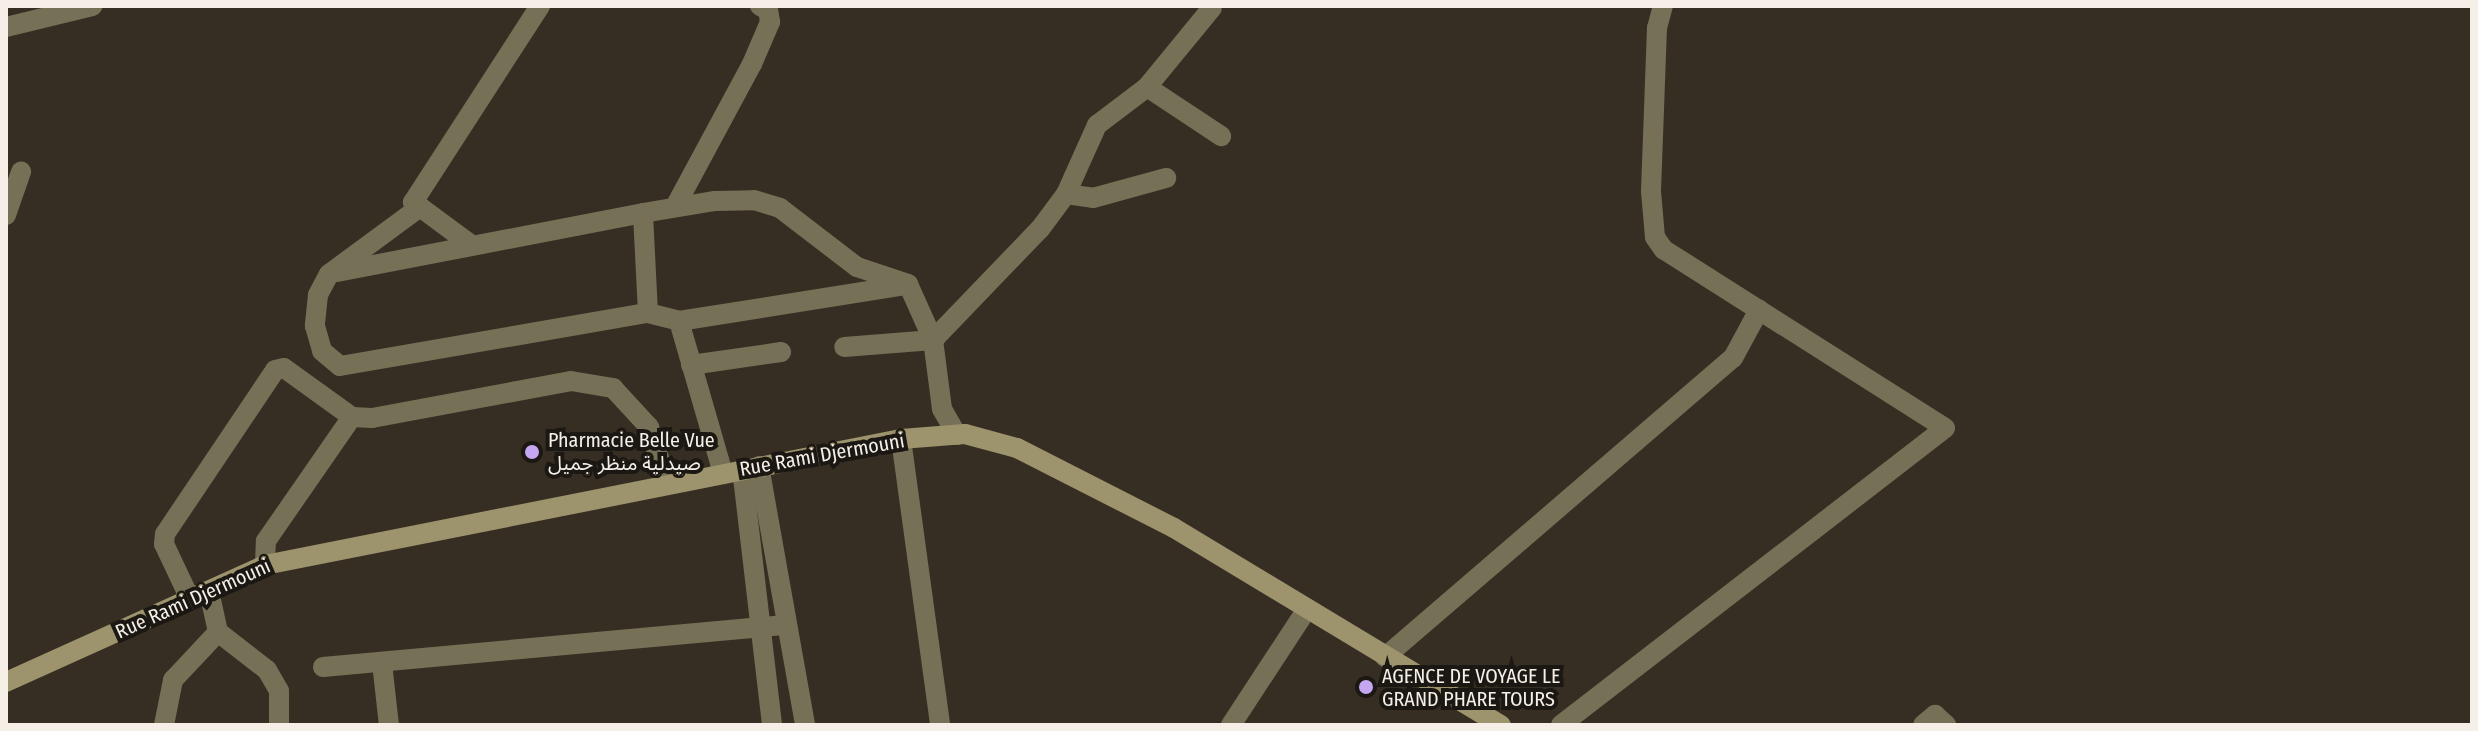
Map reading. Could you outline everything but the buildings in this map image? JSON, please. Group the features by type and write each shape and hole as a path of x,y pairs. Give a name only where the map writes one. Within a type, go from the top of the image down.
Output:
{"main road":[{"name":"Rue Rami Djermouni","path":"6,682 265,565 741,469 901,439 957,435 1017,448 1174,528 1501,725"}],"street":[{"path":"6,27 92,6"},
{"path":"470,244 413,202 540,6"},
{"path":"676,205 770,22 768,10 760,6"},
{"path":"1561,725 1945,428 1664,250 1655,237 1651,191 1657,28 1663,6"},
{"path":"844,347 933,340 1040,229 1066,194 1097,125 1147,87 1212,8"},
{"path":"1147,87 1221,136"},
{"path":"6,215 21,172"},
{"path":"1066,194 1093,198 1166,178"},
{"path":"329,274 676,205 754,200 780,208 857,267 908,284 933,340 942,409 957,435"},
{"path":"420,207 329,274 318,295 315,326 322,351 340,366 648,313 679,321 908,284"},
{"path":"643,213 648,313"},
{"path":"1385,657 1733,358 1759,310"},
{"path":"679,321 691,365 741,469 786,625 805,725"},
{"path":"691,365 781,352"},
{"path":"279,725 279,691 267,670 218,632 200,595 164,544 165,534 275,370 284,368 352,417 372,418 571,381 613,388 649,427 667,483"},
{"path":"265,565 266,541 352,417"},
{"path":"901,439 940,725"},
{"path":"741,469 772,725"},
{"path":"1231,725 1307,609"},
{"path":"323,667 786,625"},
{"path":"164,725 173,680 218,632"},
{"path":"382,663 389,725"},
{"path":"1923,725 1935,715 1946,725"}],"place":[{"name":"Pharmacie Belle Vue صيدلية منظر جميل","path":"532,452"},
{"name":"AGENCE DE VOYAGE LE GRAND PHARE TOURS","path":"1366,687"}]}
